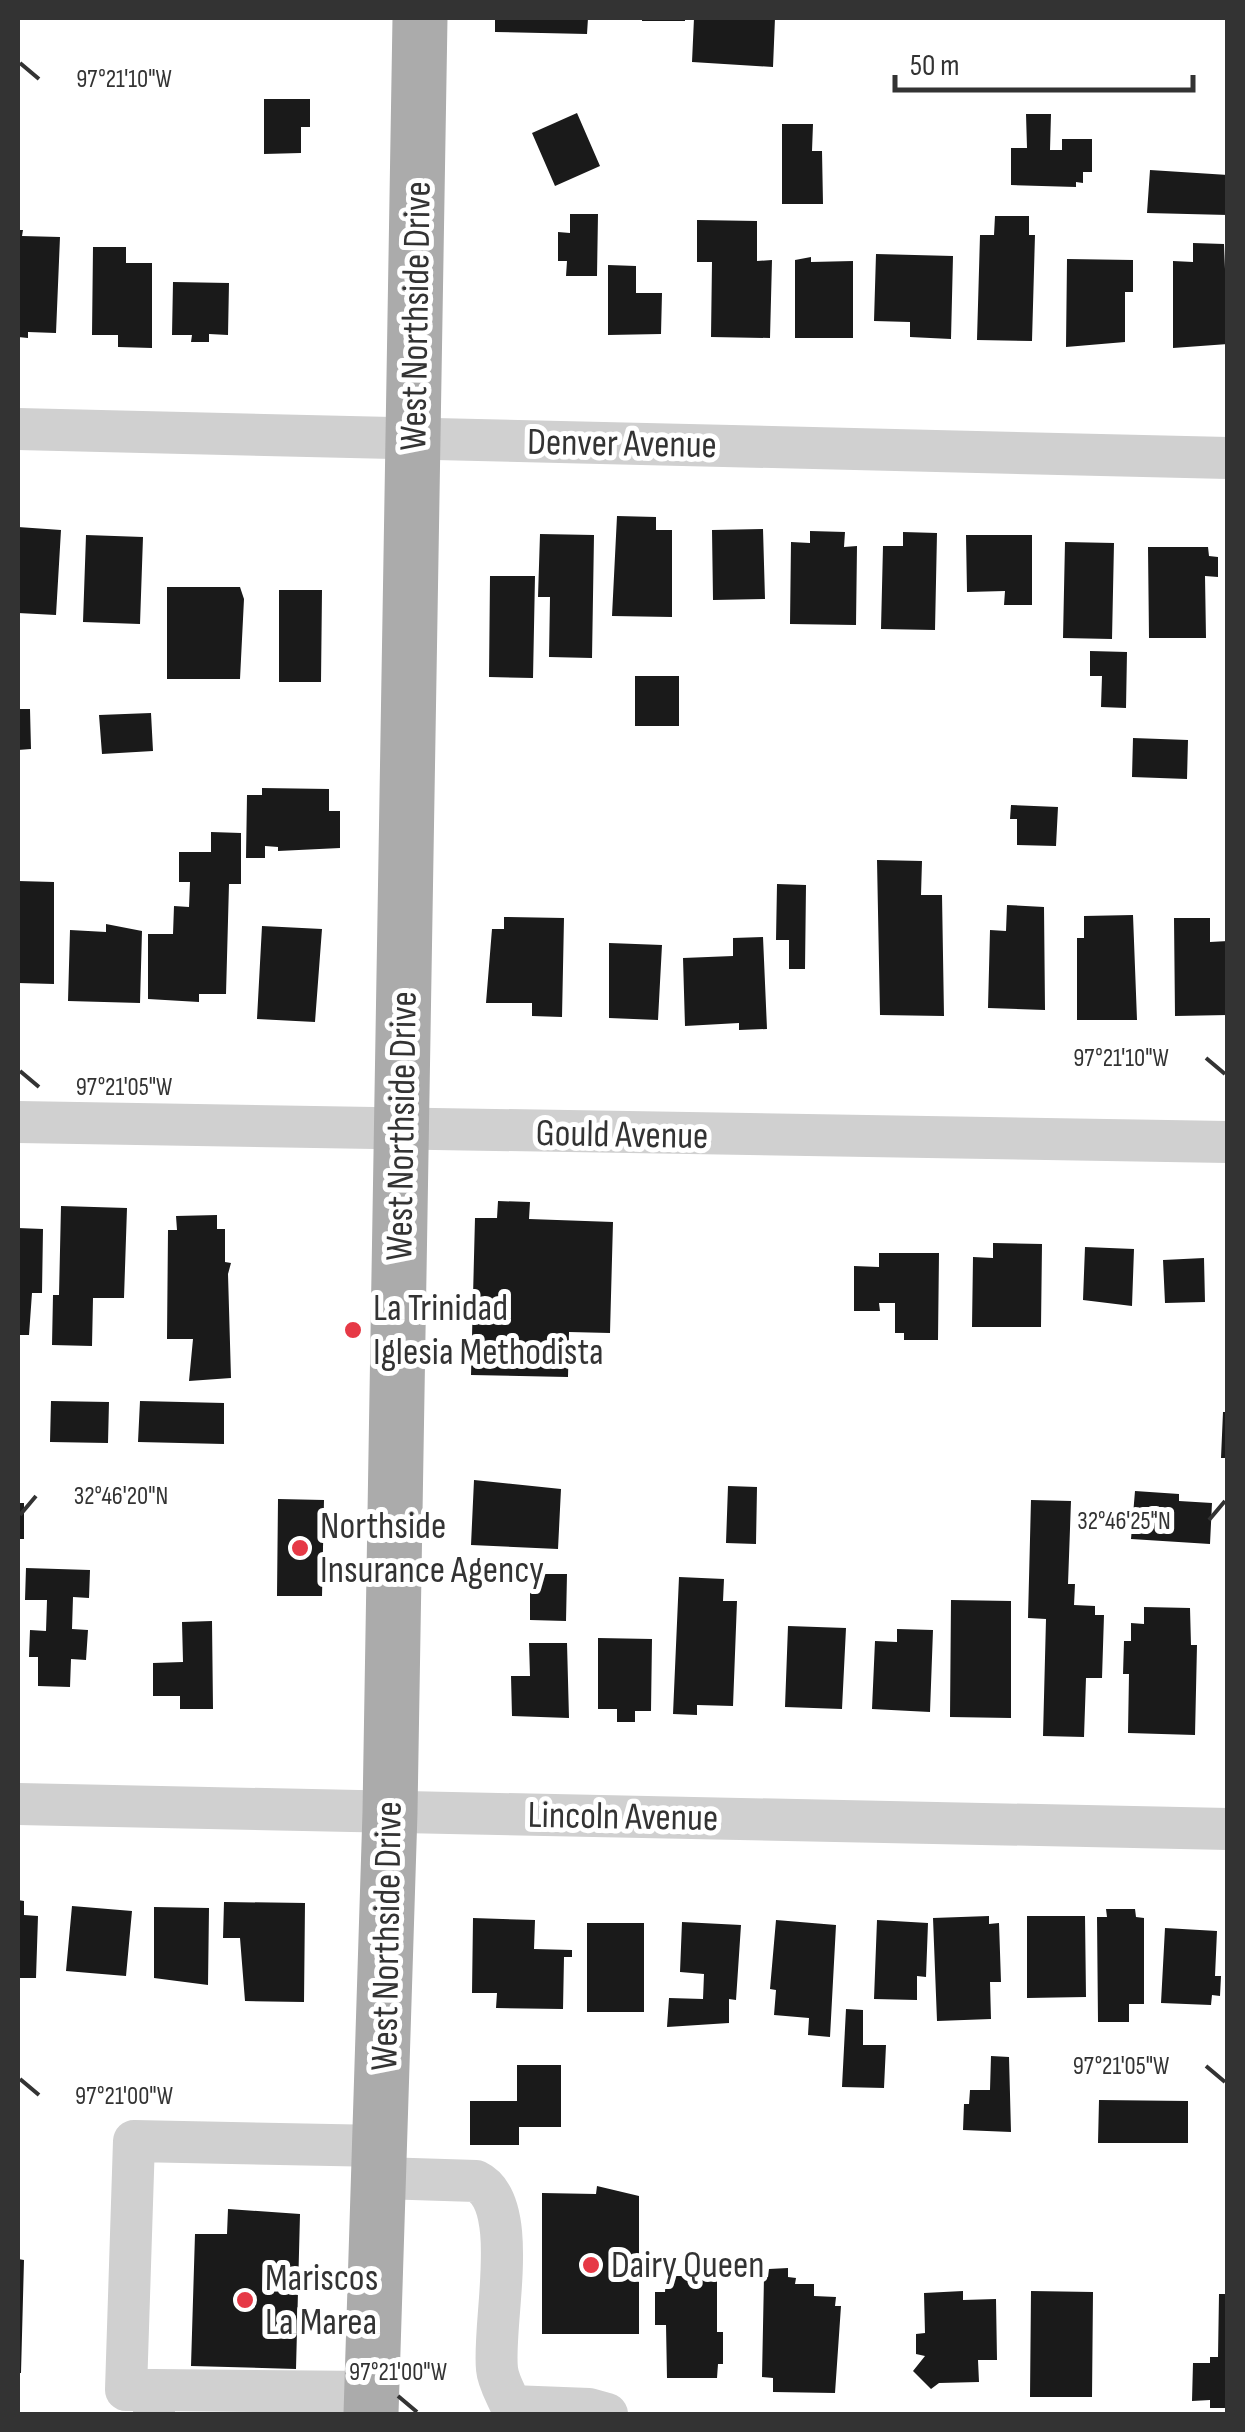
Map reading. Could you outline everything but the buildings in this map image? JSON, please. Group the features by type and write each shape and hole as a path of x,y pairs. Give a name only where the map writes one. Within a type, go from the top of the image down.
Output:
{"main road":[{"name":"West Northside Drive","path":"372,2403 390,1812 420,18"}],"street":[{"name":"Denver Avenue","path":"18,428 1228,458"},
{"name":"Gould Avenue","path":"18,1122 402,1132 1228,1142"},
{"name":"Lincoln Avenue","path":"18,1804 1228,1830"},
{"path":"372,2403 154,2402 126,2390 134,2141 381,2162 487,2186 501,2212 497,2372 511,2410 589,2409 606,2414"}],"place":[{"name":"La Trinidad Iglesia Methodista","path":"353,1330"},
{"name":"Northside Insurance Agency","path":"300,1548"},
{"name":"Dairy Queen","path":"591,2265"},
{"name":"Mariscos La Marea","path":"245,2300"}]}
